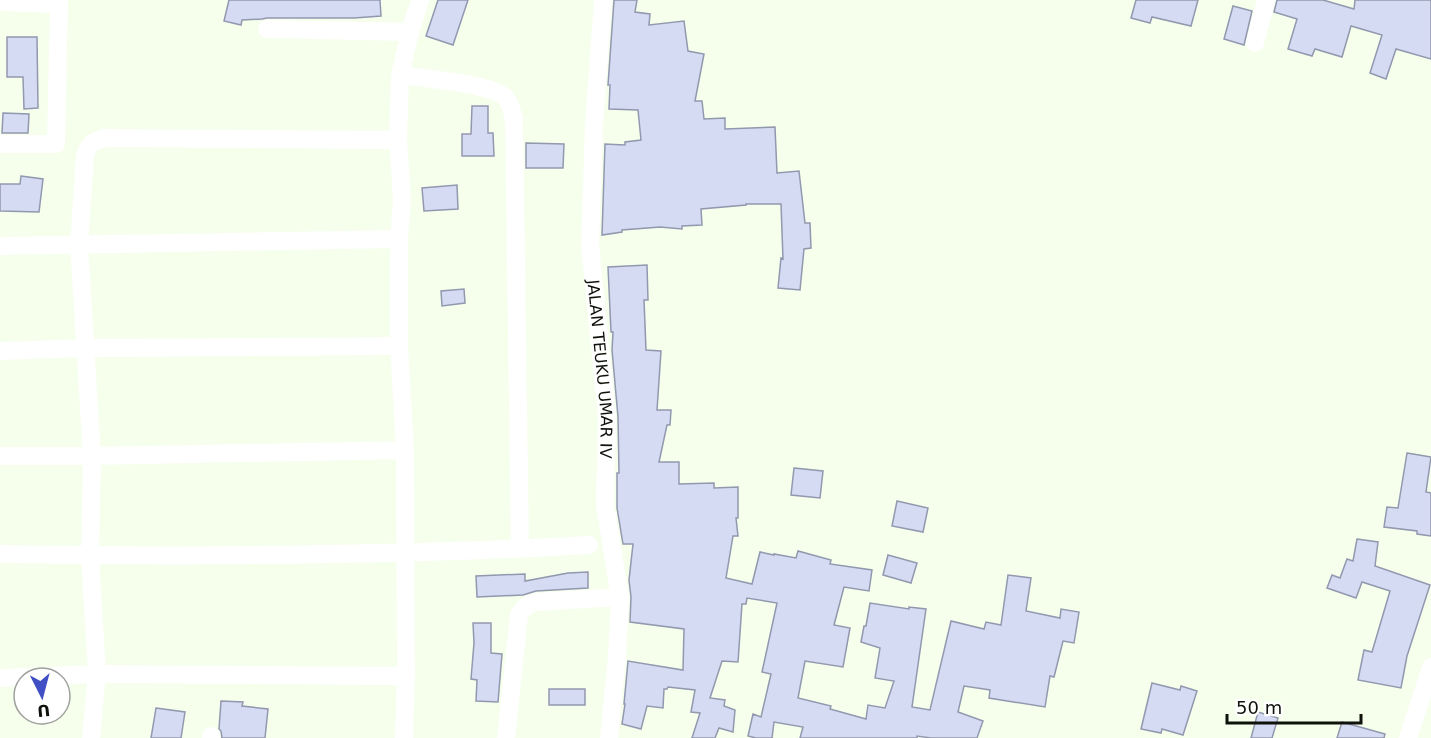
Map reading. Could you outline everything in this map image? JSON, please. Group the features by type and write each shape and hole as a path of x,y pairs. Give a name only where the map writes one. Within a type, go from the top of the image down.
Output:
{"street":[{"path":"404,738 405,450 399,346 399,239 402,199 398,140 400,75 420,0"},
{"name":"JALAN TEUKU UMAR IV","path":"603,0 594,125 590,245 608,418 605,505 620,597 609,738"},
{"path":"1255,43 1266,0"},
{"path":"0,2 59,2 56,144 0,144"},
{"path":"267,29 410,32"},
{"path":"400,75 486,88 500,93 507,99 512,109 520,549"},
{"path":"92,738 97,674 90,556 92,456 79,244 87,148 95,140 105,138 398,140"},
{"path":"0,246 399,239"},
{"path":"0,351 86,348 399,346"},
{"path":"0,456 405,450"},
{"path":"0,554 90,556 406,553 589,545"},
{"path":"506,738 519,615 524,607 529,603 537,602 620,597"},
{"path":"1408,738 1427,692 1431,667"},
{"path":"0,678 97,674 406,676"}],"building":[{"path":"229,0 380,0 381,16 267,18 242,20 241,25 224,21"},
{"path":"438,0 468,0 453,45 426,36"},
{"path":"614,0 637,0 635,12 650,14 649,25 684,21 688,51 704,54 695,101 702,101 704,119 725,118 725,129 775,127 777,173 799,171 805,223 810,223 811,248 804,249 800,290 778,288 781,258 783,259 781,204 746,204 701,209 702,225 682,226 682,229 660,227 622,230 622,232 602,235 605,144 625,145 625,142 641,140 638,110 609,109 610,85 608,85"},
{"path":"1136,0 1198,0 1191,26 1152,17 1150,23 1131,18"},
{"path":"1277,0 1323,0 1354,9 1355,0 1431,0 1431,59 1396,49 1386,79 1370,73 1382,35 1351,26 1342,57 1315,49 1312,56 1288,49 1297,19 1274,12"},
{"path":"1233,6 1252,11 1244,45 1224,39"},
{"path":"7,37 37,37 38,108 24,109 23,77 7,77"},
{"path":"472,106 488,106 488,133 493,133 494,156 462,156 462,134 471,134"},
{"path":"3,113 29,114 28,133 2,133"},
{"path":"526,143 564,144 563,168 526,168"},
{"path":"21,176 43,179 39,212 0,211 0,184 20,184"},
{"path":"457,185 458,209 424,211 422,188"},
{"path":"647,265 648,300 644,300 646,350 661,351 657,410 671,410 670,425 667,425 659,462 679,462 679,484 714,483 714,488 738,487 738,518 736,518 738,536 733,536 726,578 752,584 760,552 796,558 798,551 831,560 830,564 872,570 869,591 844,587 834,625 850,628 843,667 805,661 798,698 831,706 830,709 866,719 868,705 885,708 894,681 875,678 880,648 861,642 870,603 909,609 909,607 926,609 912,707 930,710 951,621 984,629 986,622 1001,625 1008,575 1031,578 1026,611 1060,618 1061,609 1079,612 1074,643 1063,641 1054,677 1050,676 1045,707 989,698 990,690 964,686 958,712 983,721 977,738 917,736 917,738 800,738 803,727 774,722 772,738 748,736 753,714 761,717 771,674 762,672 777,603 747,598 746,604 742,604 738,662 722,661 710,698 725,700 724,706 735,710 733,732 719,728 715,738 692,738 700,713 691,712 695,690 668,687 664,689 663,708 647,706 641,729 622,724 628,661 683,670 684,629 630,622 629,580 633,544 623,544 617,508 618,417 608,267"},
{"path":"464,289 465,303 442,306 441,291"},
{"path":"1407,453 1431,457 1426,492 1431,493 1431,536 1417,534 1417,531 1384,527 1387,507 1398,508"},
{"path":"794,468 823,471 820,498 791,495"},
{"path":"897,501 928,508 923,532 892,526"},
{"path":"1357,539 1378,542 1375,566 1430,585 1407,656 1401,688 1358,680 1364,650 1372,652 1390,591 1362,582 1356,598 1327,588 1332,575 1340,578 1347,559 1353,561"},
{"path":"888,555 917,563 911,583 883,575"},
{"path":"588,572 588,588 477,597 476,576 525,574 525,581 568,573"},
{"path":"473,623 491,623 491,653 502,654 498,702 476,701 477,680 471,679"},
{"path":"1152,683 1180,690 1181,686 1197,691 1183,735 1162,729 1161,733 1141,729"},
{"path":"549,689 585,689 585,705 549,705"},
{"path":"221,701 243,702 242,706 268,709 265,738 222,738 219,729"},
{"path":"156,708 185,712 181,738 151,738"},
{"path":"1258,712 1278,718 1272,738 1251,738"},
{"path":"1342,722 1385,734 1384,738 1337,738"}]}
